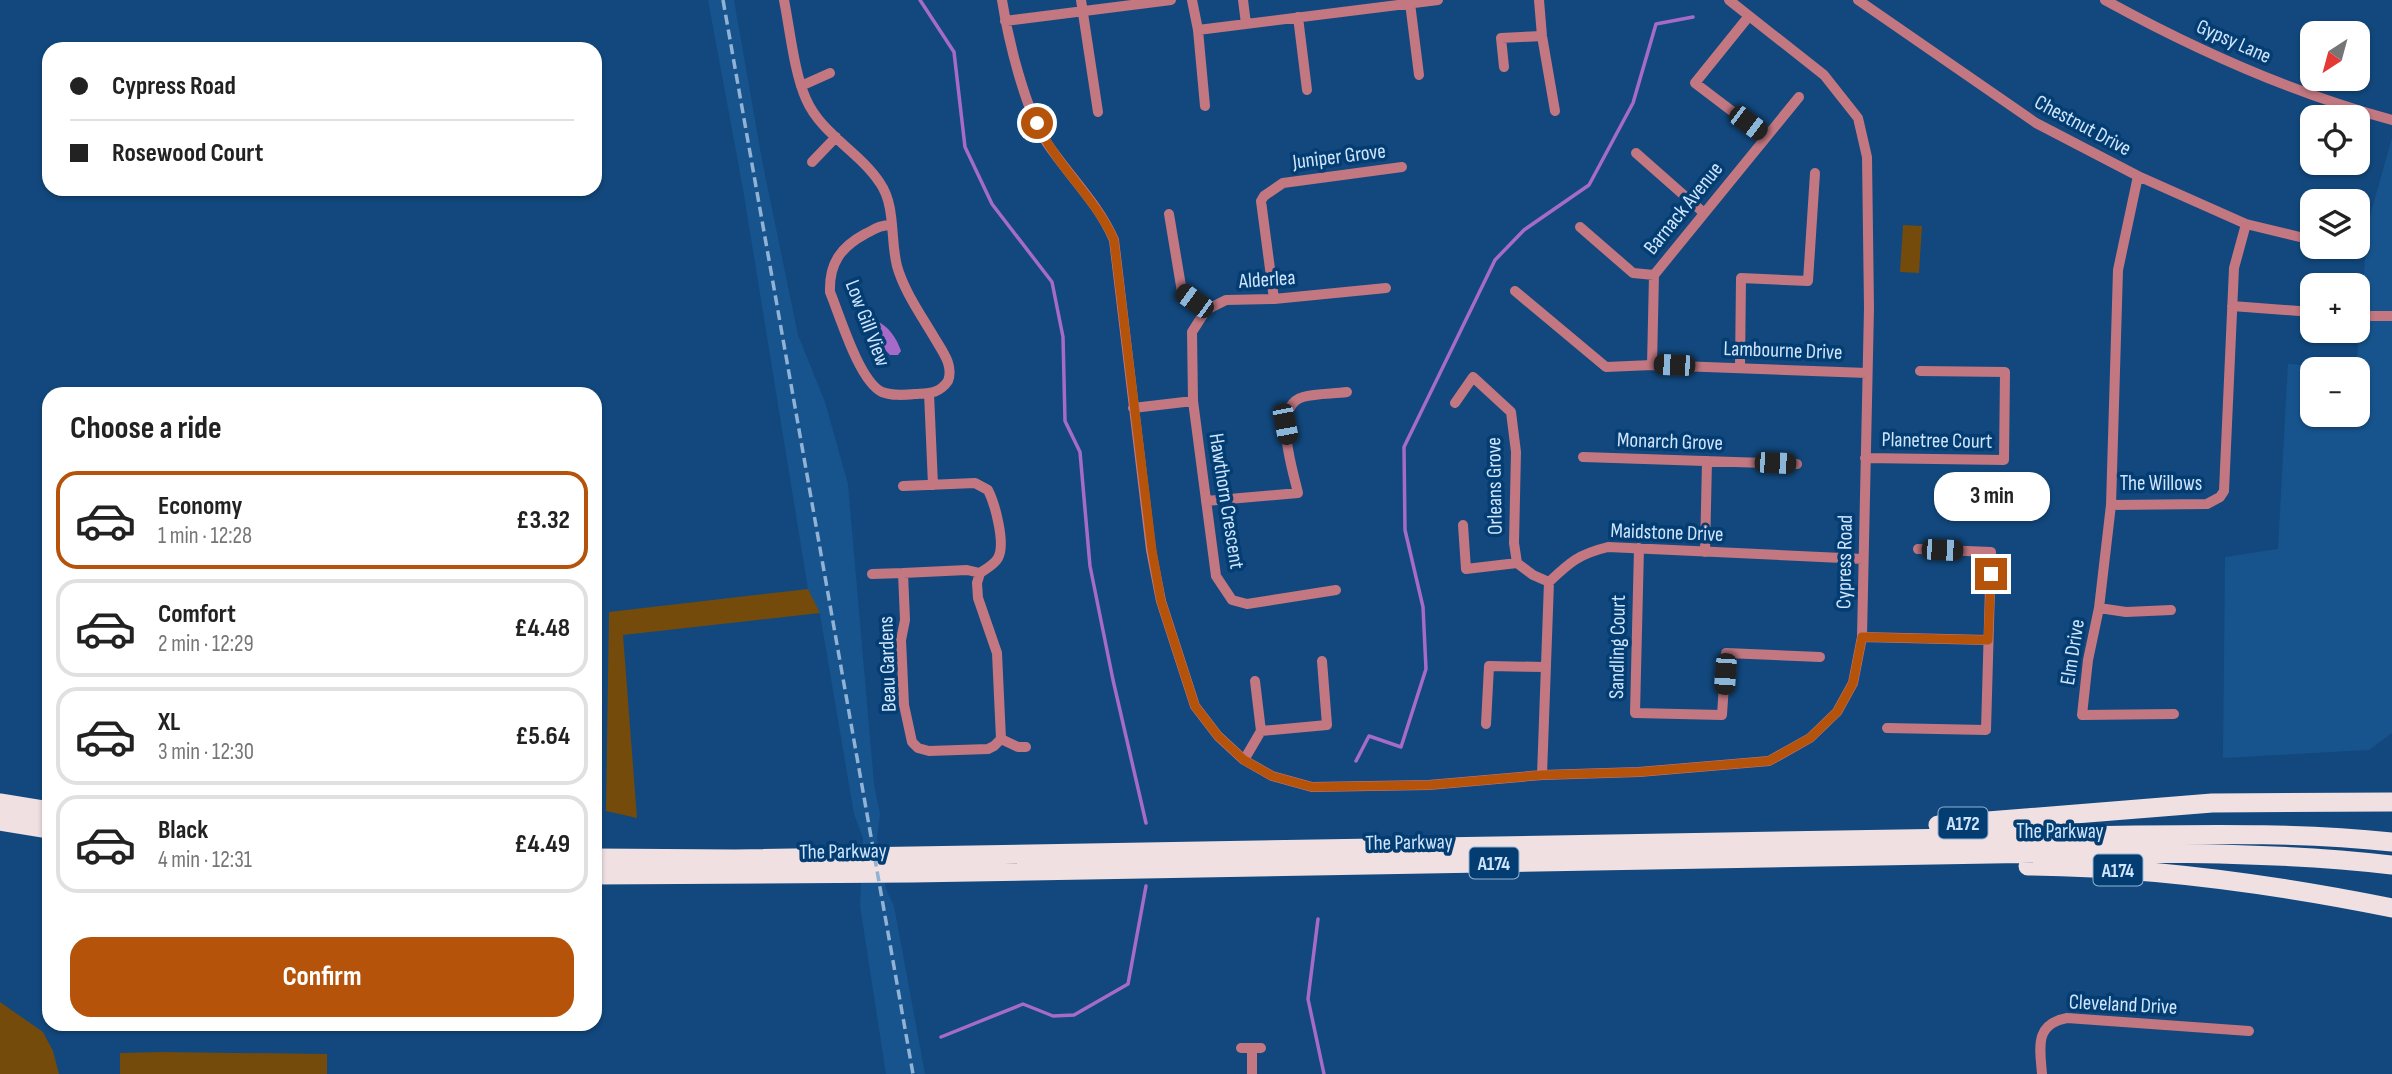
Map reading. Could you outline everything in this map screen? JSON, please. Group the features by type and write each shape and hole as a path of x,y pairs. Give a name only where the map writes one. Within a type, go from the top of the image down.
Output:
{"highway":[{"name":"A172","path":"1822,840 1876,828 1959,824 2198,804 2390,801"},
{"path":"0,803 42,810"},
{"path":"0,821 42,829"},
{"name":"The Parkway","path":"602,858 735,859 2250,834 2343,837 2392,842"},
{"name":"The Parkway","path":"602,875 925,873 2051,853 2239,854 2312,857 2392,865"},
{"name":"A174","path":"1842,857 1951,866 2047,866 2118,870 2307,891 2392,908"}],"street":[{"path":"784,0 801,86 811,109 881,183 890,206 897,265 902,281 949,365 950,376 944,386 929,393 933,485"},
{"name":"Cypress Road","path":"1002,0 1005,21 1028,104 1045,141 1104,218 1114,240 1152,550 1161,601 1195,706 1218,736 1244,760 1272,776 1312,787 1429,785 1769,761 1810,738 1837,712 1853,683 1862,637 1867,373 1867,157 1858,118 1824,75 1729,0"},
{"path":"1005,21 1082,5 1171,0"},
{"path":"1192,0 1198,30 1205,106"},
{"path":"1242,0 1246,24"},
{"path":"1198,30 1298,17 1351,6 1438,0"},
{"path":"1539,0 1542,36 1555,111"},
{"name":"Chestnut Drive","path":"1858,0 2036,123 2138,176 2246,224 2300,237"},
{"name":"Gypsy Lane","path":"2105,0 2157,28 2279,83 2348,108 2392,120"},
{"path":"1410,3 1419,75"},
{"path":"1082,5 1098,112"},
{"path":"1749,16 1695,83 1766,137"},
{"path":"1298,17 1307,90"},
{"path":"1504,67 1502,38 1542,36"},
{"path":"801,86 830,73"},
{"name":"Barnack Avenue","path":"1652,365 1654,275 1798,97"},
{"path":"812,162 836,137"},
{"path":"1636,153 1704,213"},
{"name":"Juniper Grove","path":"1274,299 1261,201 1264,196 1283,183 1402,167"},
{"path":"1740,367 1741,278 1808,281 1815,173"},
{"name":"The Willows","path":"2138,176 2118,270 2111,505 2207,504 2220,497 2224,491 2234,268 2246,224"},
{"path":"1133,408 1193,401 1192,332 1206,310 1182,292 1169,214"},
{"name":"Low Gill View","path":"891,225 881,225 850,242 833,265 830,292 867,379 882,391 892,394 929,393"},
{"path":"1580,226 1633,273 1654,275"},
{"name":"Alderlea","path":"1206,310 1226,300 1274,299 1386,288"},
{"name":"Lambourne Drive","path":"1515,291 1606,367 1740,367 1867,373"},
{"path":"2232,306 2300,311"},
{"path":"2370,316 2392,316"},
{"name":"Planetree Court","path":"1865,458 2004,460 2005,372 1920,371"},
{"name":"Orleans Grove","path":"1455,402 1474,377 1511,412 1516,452 1514,543 1517,563 1533,575 1549,582"},
{"path":"1206,501 1298,493 1285,424 1289,408 1301,397 1348,393"},
{"name":"Hawthorn Crescent","path":"1193,401 1216,576 1232,600 1247,604 1336,590"},
{"name":"Monarch Grove","path":"1583,457 1797,464"},
{"path":"1706,552 1707,461"},
{"path":"903,486 975,483 990,494 1001,538 1001,549 996,561 980,573 977,583 978,598 997,653 1001,739 1018,747 1026,747"},
{"name":"Elm Drive","path":"2111,505 2099,608 2088,660 2082,715 2174,714"},
{"path":"1463,525 1466,569 1517,563"},
{"name":"Maidstone Drive","path":"1549,582 1570,561 1591,551 1608,547 1863,559"},
{"name":"Sandling Court","path":"1639,548 1635,713 1722,715 1726,653 1820,657"},
{"path":"1887,727 1986,730 1992,552 1918,549"},
{"path":"872,574 967,570 980,573"},
{"name":"Beau Gardens","path":"902,573 905,624 901,640 904,705 912,742 918,748 929,751 988,749 1001,739"},
{"path":"1542,775 1549,582"},
{"path":"2099,608 2126,611 2171,610"},
{"path":"1862,637 1988,640"},
{"path":"1261,731 1327,725 1322,661"},
{"path":"1486,724 1489,666 1545,667"},
{"path":"1244,760 1261,731 1255,681"},
{"name":"Cleveland Drive","path":"2042,1074 2040,1040 2043,1032 2056,1020 2067,1018 2249,1031"},
{"path":"1251,1048 1252,1074"}],"shaded area":[{"path":"708,0 734,0 762,160 798,335 825,402 848,484 874,784 880,814 877,838 886,889 894,906 925,1074 886,1074 860,906 863,838 854,814 820,614 808,589 743,189"},
{"path":"2392,138 2392,733 2369,750 2223,758 2225,557 2278,549 2288,364 2300,365 2300,427 2370,427 2370,357 2357,357 2358,343 2370,343 2370,273 2364,273 2365,259 2370,259 2370,216"},
{"path":"1903,225 1922,226 1919,273 1900,272"},
{"path":"876,321 894,337 901,351 898,355 890,355 881,344 876,336"},
{"path":"808,589 820,613 623,635 637,818 606,811 609,612"},
{"path":"0,1002 43,1032 53,1051 59,1074 0,1074"},
{"path":"120,1053 327,1054 327,1074 120,1074"}],"waterway":[{"path":"920,0 954,52 965,147 992,204 1052,282 1063,337 1065,421 1080,452 1090,566 1146,823"},
{"path":"1356,761 1369,736 1401,747 1426,669 1423,607 1405,530 1404,447 1495,260 1524,230 1589,185 1633,103 1656,24 1693,17"},
{"path":"941,1037 1023,1004 1053,1016 1074,1015 1128,984 1146,886"},
{"path":"1318,919 1308,999 1324,1074"}],"railway":[{"path":"723,0 913,1074"}],"route":[{"path":"1037,123 1045,141 1104,218 1114,240 1152,550 1161,601 1175,651 1195,706 1218,736 1244,760 1272,776 1312,787 1373,788 1542,775 1639,772 1769,761 1810,738 1837,712 1853,683 1862,637 1988,640 1991,574"}]}
